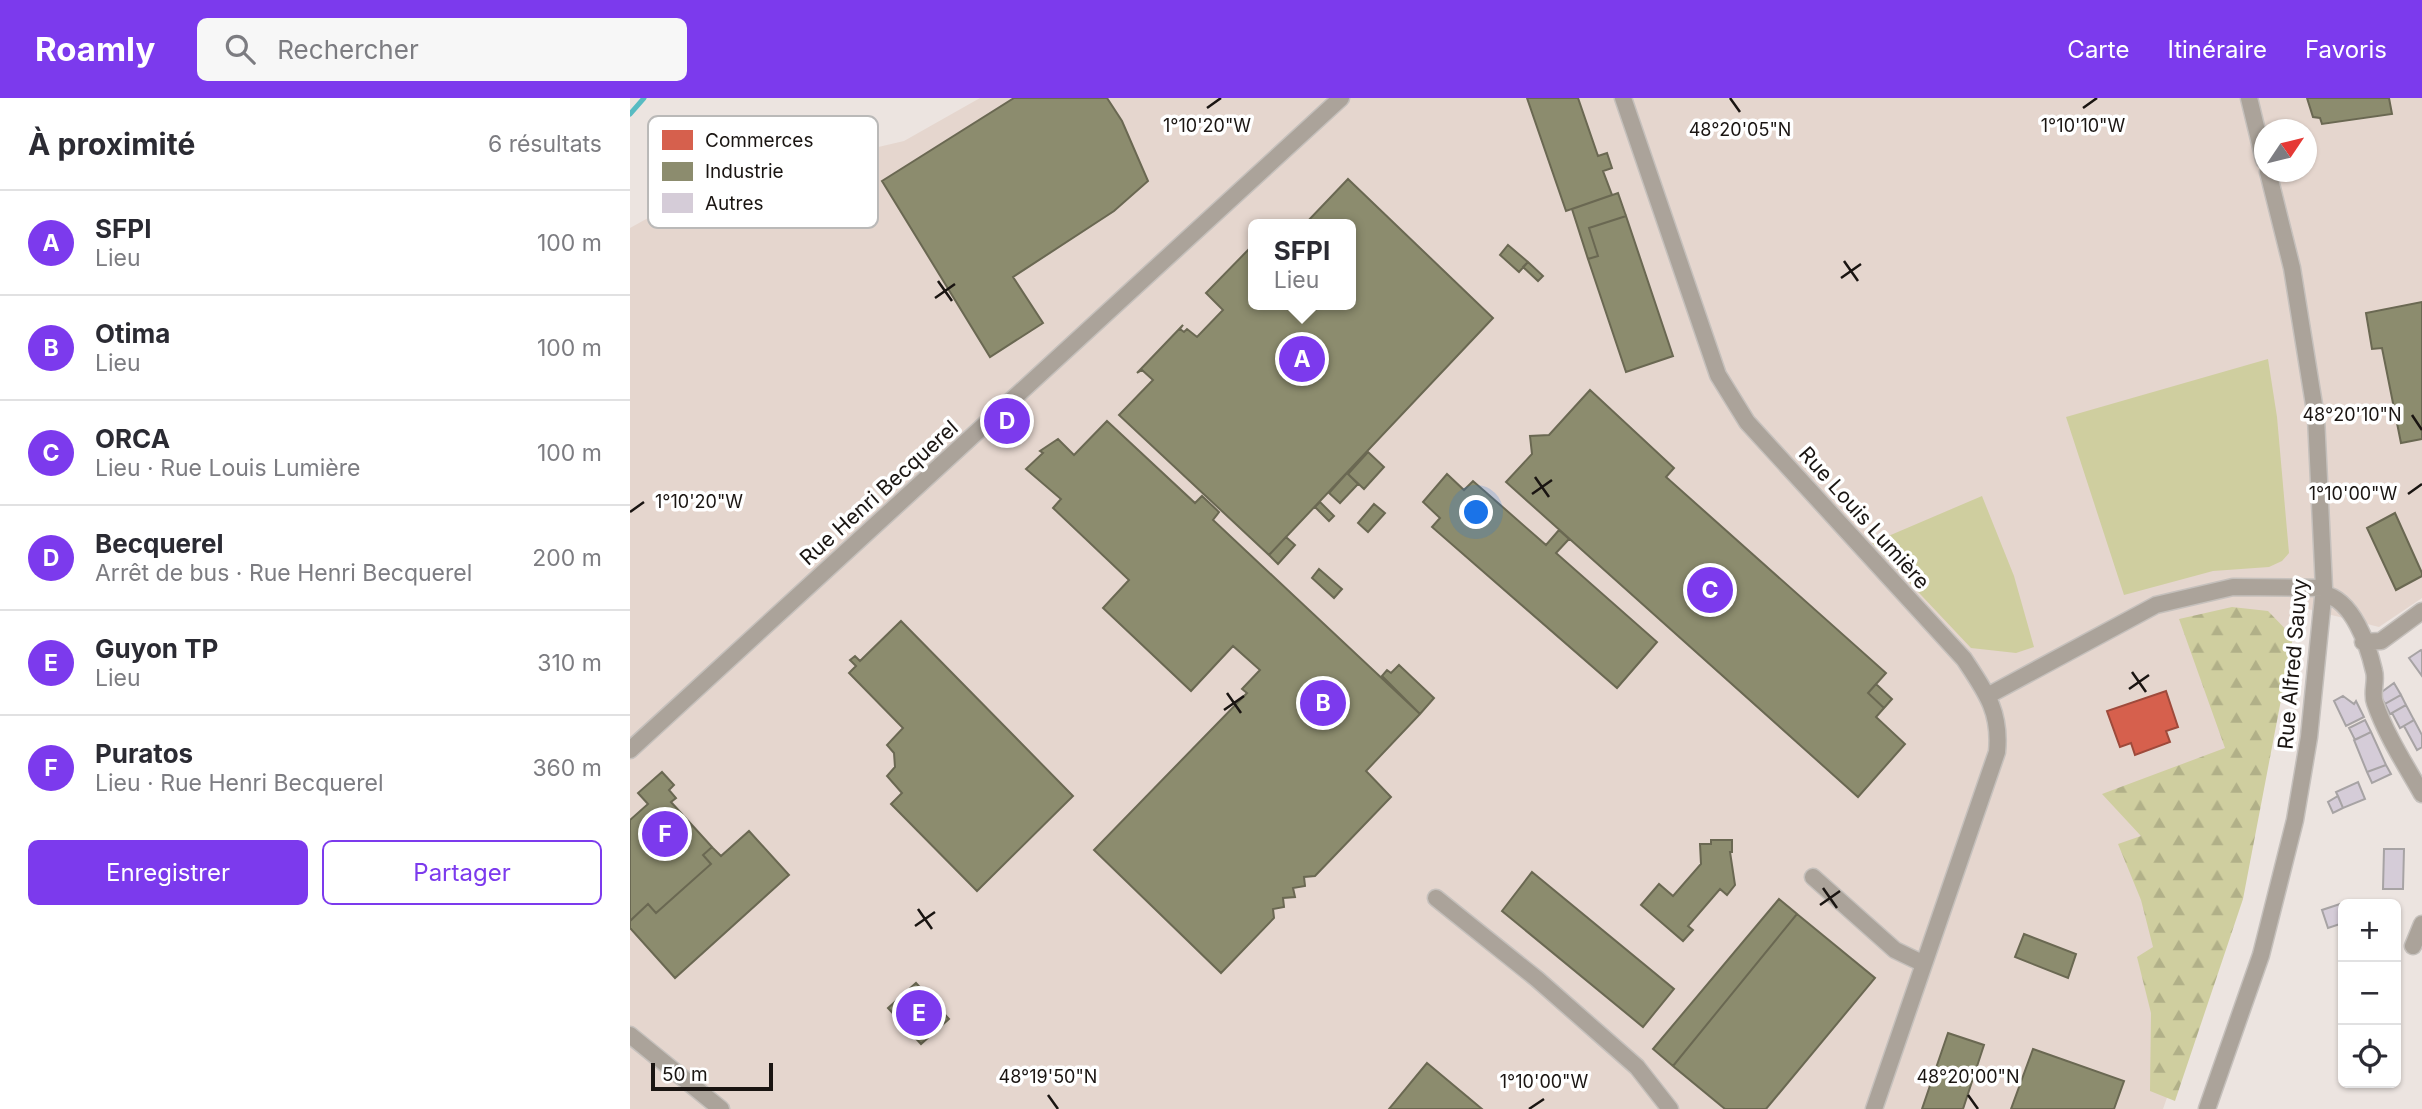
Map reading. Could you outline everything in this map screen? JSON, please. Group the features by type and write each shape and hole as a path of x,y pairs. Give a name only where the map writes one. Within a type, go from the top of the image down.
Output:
{"street":[{"name":"Rue Henri Becquerel","path":"630,750 1341,98"},
{"name":"Rue Louis Lumière","path":"1623,98 1718,374 1748,422 1965,659 1989,695 1999,728 1997,752 1874,1109"},
{"path":"2249,98 2254,119"},
{"name":"Rue Alfred Sauvy","path":"2207,1109 2261,955 2295,820 2309,737 2324,591 2316,417 2292,268 2270,182"},
{"path":"1989,695 2157,605 2233,587 2324,591 2350,611 2375,673 2374,699 2389,737 2422,794"},
{"path":"2363,642 2381,641 2422,611"},
{"path":"1813,877 1895,950 1924,964"},
{"path":"1436,898 1537,979 1637,1067 1670,1109"},
{"path":"2413,946 2422,924"},
{"path":"630,1035 721,1109"}],"shaded area":[{"path":"980,98 2422,98 2422,598 2379,627 2292,605 2236,901 2163,1109 630,1109 630,228 648,218 648,228 878,228 878,147 904,141"}],"green space":[{"path":"2268,359 2277,417 2289,553 2282,561 2269,567 2213,571 2124,595 2066,417"},
{"path":"1982,496 2014,576 2034,647 2016,653 1971,648 1872,543"},
{"path":"2232,607 2268,611 2293,637 2243,899 2175,1101 2150,1091 2151,1013 2137,957 2153,947 2141,900 2118,844 2141,836 2102,794 2225,748 2179,619"}],"building: Commerces":[{"path":"2166,691 2178,727 2166,731 2170,742 2135,755 2131,743 2120,747 2107,711"}],"building: Industrie":[{"path":"1014,98 1107,98 1122,121 1148,181 1114,211 1013,277 1043,323 990,357 882,181"},
{"path":"1527,98 1578,98 1598,156 1607,153 1612,168 1603,171 1612,195 1566,211"},
{"path":"2307,98 2389,98 2392,114 2322,124 2320,118 2313,117"},
{"path":"1348,179 1493,318 1269,555 1119,415 1153,380 1142,370 1137,373 1183,325 1180,329 1184,332 1187,329 1197,337 1223,310 1206,293 1248,250 1248,310 1356,310 1356,219 1310,219"},
{"path":"1618,193 1626,216 1589,228 1598,256 1588,259 1572,209"},
{"path":"1626,216 1673,356 1626,372 1588,259 1598,256 1589,228"},
{"path":"1508,245 1528,262 1519,272 1500,255"},
{"path":"1528,262 1543,276 1538,281 1523,267"},
{"path":"2422,302 2422,439 2401,443 2382,348 2372,349 2366,313"},
{"path":"1590,390 1674,468 1666,477 1886,673 1868,693 1884,708 1876,717 1905,744 1858,797 1506,482 1532,454 1530,436 1549,435"},
{"path":"1107,421 1195,503 1202,496 1219,512 1213,520 1420,714 1366,771 1391,797 1315,876 1304,877 1305,886 1293,888 1295,897 1283,898 1284,907 1273,909 1274,918 1221,973 1094,850 1247,693 1242,689 1260,670 1233,646 1191,691 1103,608 1129,580 1053,508 1061,499 1026,469 1043,453 1040,451 1058,439 1074,455"},
{"path":"1368,452 1384,467 1364,489 1348,474"},
{"path":"1347,473 1358,484 1340,503 1329,493"},
{"path":"1447,474 1464,490 1473,481 1546,545 1559,530 1569,539 1556,553 1657,642 1617,688 1432,527 1440,518 1423,502"},
{"path":"1320,502 1334,516 1329,521 1315,507"},
{"path":"1374,504 1385,513 1368,532 1358,523"},
{"path":"2395,513 2422,573 2422,576 2396,590 2367,528"},
{"path":"1286,537 1295,545 1278,564 1269,555"},
{"path":"1319,569 1342,589 1334,598 1312,578"},
{"path":"901,621 1073,796 977,891 891,804 902,793 887,776 895,767 894,753 887,745 903,728 849,673 856,666 850,660 855,656 860,661"},
{"path":"1399,665 1434,698 1420,714 1382,676 1387,670 1391,673"},
{"path":"1876,684 1892,699 1884,708 1868,693"},
{"path":"662,772 674,785 669,790 676,798 671,802 712,847 703,855 711,864 656,913 648,904 630,921 630,820 648,804 638,793"},
{"path":"749,831 789,875 675,978 630,928 630,921 648,904 656,913 711,864 703,855 712,847 721,856"},
{"path":"1711,840 1732,840 1730,852 1735,885 1727,895 1720,889 1688,926 1693,930 1683,941 1641,905 1659,884 1673,896 1701,864 1700,844 1711,844"},
{"path":"1532,872 1674,989 1643,1027 1502,911"},
{"path":"1779,899 1797,914 1673,1066 1653,1049"},
{"path":"1797,914 1875,978 1766,1109 1725,1109 1673,1066"},
{"path":"2024,934 2076,954 2068,978 2015,957"},
{"path":"916,983 949,1019 921,1044 888,1008"},
{"path":"1948,1033 1984,1045 1963,1109 1922,1109"},
{"path":"2033,1049 2124,1081 2114,1109 2011,1109"},
{"path":"1427,1063 1482,1109 1389,1109"}],"building: Autres":[{"path":"2422,651 2422,676 2409,658"},
{"path":"2394,683 2401,695 2385,704 2379,694"},
{"path":"2401,695 2406,705 2390,714 2385,704"},
{"path":"2343,696 2354,704 2356,701 2364,717 2346,726 2334,701"},
{"path":"2406,705 2414,720 2400,728 2392,713"},
{"path":"2365,720 2371,732 2355,740 2349,728"},
{"path":"2414,720 2422,735 2422,747 2417,750 2404,726"},
{"path":"2371,732 2386,765 2367,772 2354,740"},
{"path":"2386,765 2391,774 2372,783 2367,772"},
{"path":"2358,782 2365,799 2343,808 2336,792"},
{"path":"2338,796 2343,808 2333,813 2328,802"},
{"path":"2384,849 2404,849 2403,889 2383,889"},
{"path":"2338,905 2338,925 2328,928 2322,910"}],"waterway":[{"path":"630,114 644,98"}],"place":[{"name":"SFPI","path":"1302,359"},
{"name":"Becquerel","path":"1007,421"},
{"name":"ORCA","path":"1710,590"},
{"name":"Otima","path":"1323,703"},
{"name":"Puratos","path":"665,834"},
{"name":"Guyon TP","path":"919,1013"}]}
